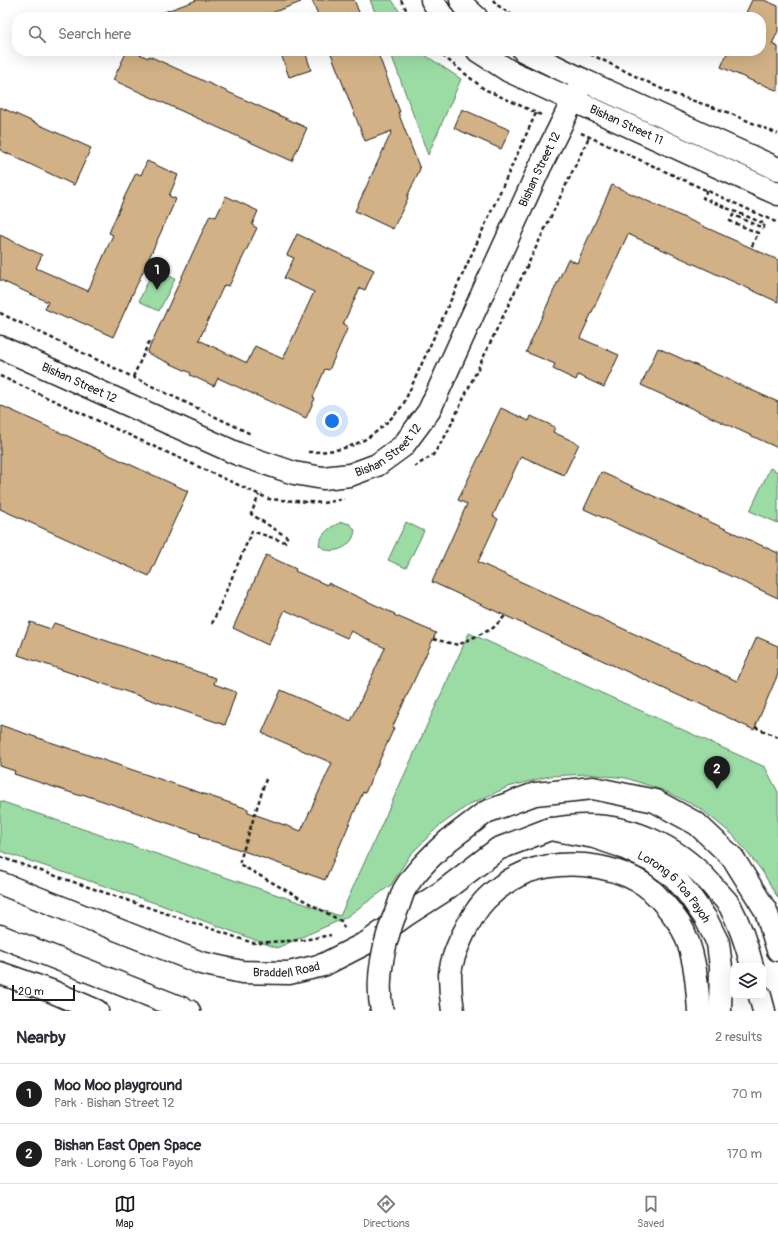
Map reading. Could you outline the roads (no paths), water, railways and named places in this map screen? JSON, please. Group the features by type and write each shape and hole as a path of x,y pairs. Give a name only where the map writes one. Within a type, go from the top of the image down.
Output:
{"main road":[{"path":"432,0 440,12"},
{"path":"461,0 470,12"},
{"name":"Bishan Street 11","path":"486,56 509,71 778,194"},
{"name":"Bishan Street 11","path":"534,56 583,80 778,169"},
{"name":"Bishan Street 12","path":"0,347 238,454 294,473 323,478 350,475 377,465 403,446 429,411 536,175 583,80"},
{"path":"382,1011 380,1004 381,966 391,922 404,890 427,861 449,840 486,812 534,794 593,788 655,801 697,824 732,858 766,911 778,950"},
{"name":"Braddell Road","path":"0,883 201,963 242,972 289,973 323,965 368,942 442,892 498,849 550,829 584,826 617,829 655,841 684,858 706,877 729,906 742,933 751,963"},
{"name":"Lorong 6 Toa Payoh","path":"550,829 594,837 621,846 652,861 674,877 690,896 706,919 718,943 722,967 720,1011"},
{"path":"453,1011 450,974 456,950 470,922 485,899 504,884 525,873 552,866 588,865 616,872 640,882 662,902 679,924 690,946 697,980 699,1011"},
{"path":"0,936 189,1011"},
{"path":"0,973 51,991 97,1011"},
{"path":"761,999 764,1011"}],"place":[{"name":"Moo Moo playground","path":"157,290"},
{"name":"Bishan East Open Space","path":"717,789"}]}
